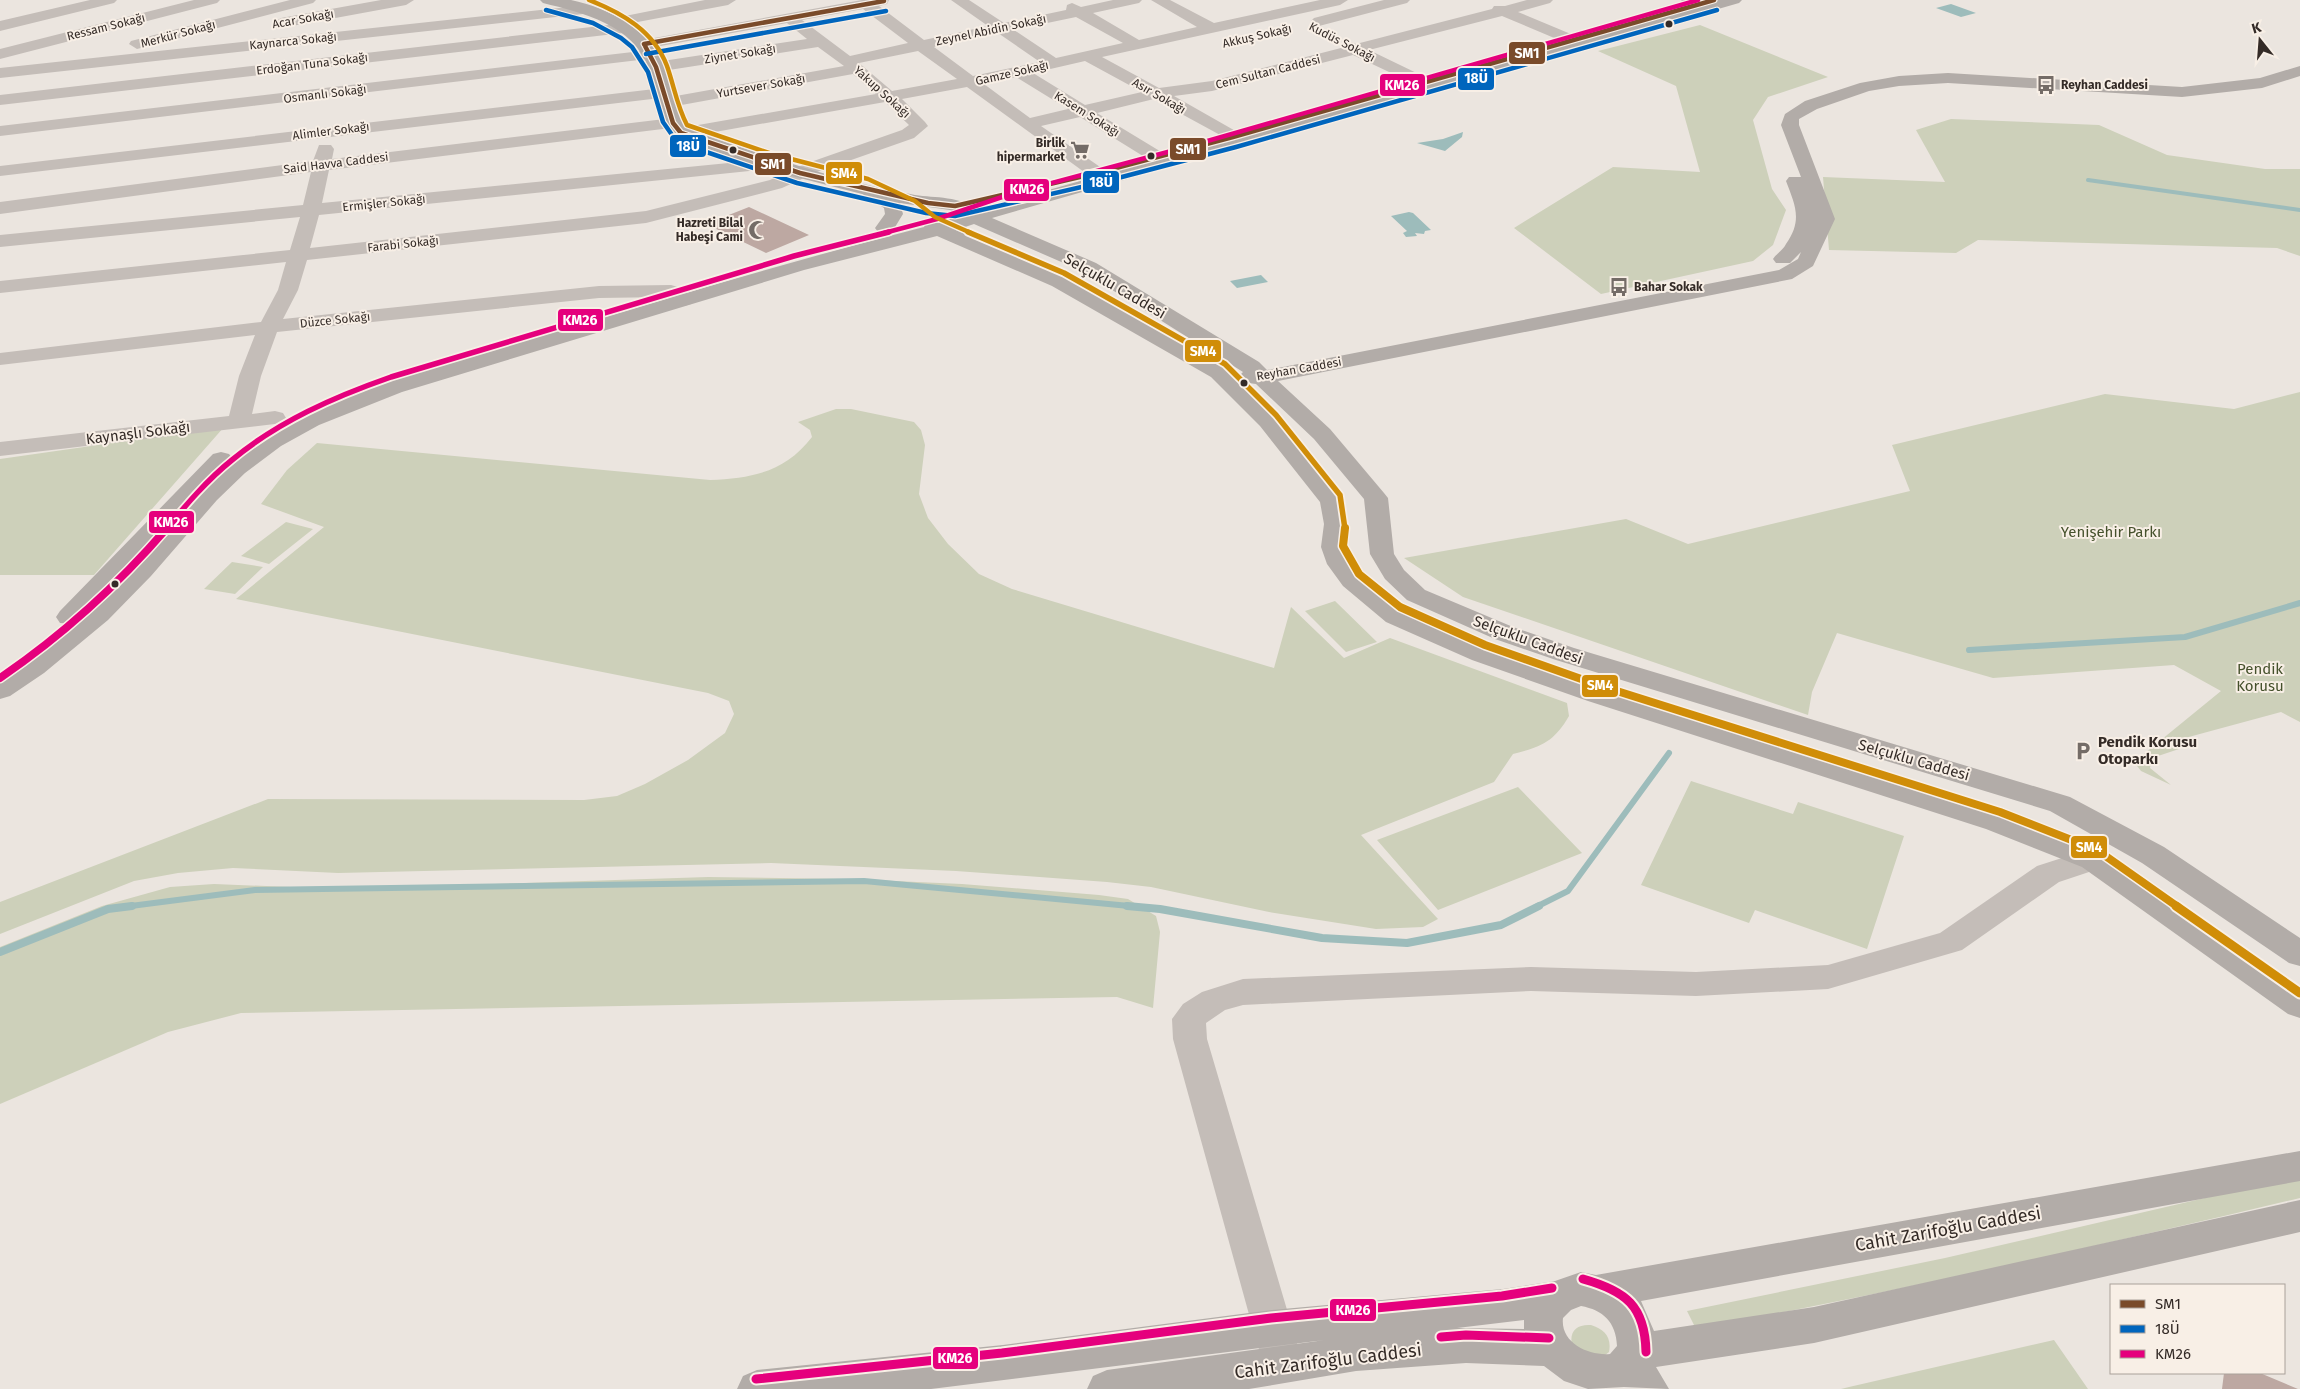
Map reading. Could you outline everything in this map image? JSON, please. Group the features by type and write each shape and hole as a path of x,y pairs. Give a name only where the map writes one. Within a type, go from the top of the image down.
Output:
{"main road":[{"path":"548,0 589,5 619,25 650,55 664,98 677,128 769,164 800,173 928,203 955,206 1097,173 1734,0"},
{"path":"1006,219 1579,42 1701,1"},
{"name":"Reyhan Caddesi","path":"1225,378 1767,267 1779,262 1789,256 1796,244 1806,210 1772,120 1781,108 1789,103 1861,80 1898,74 1939,72 2153,86 2200,86 2262,74 2300,59"},
{"name":"Reyhan Caddesi","path":"1257,372 1313,367 1769,279 1796,270 1806,262 1826,219 1790,126 1791,118 1811,105 1866,87 1899,81 1948,78 2150,91 2262,82 2300,71"},
{"path":"865,189 893,206 894,214 884,228"},
{"name":"Selçuklu Caddesi","path":"865,189 890,199 930,223 1059,282 1219,372 1268,421 1332,501 1336,524 1333,547 1340,564 1352,581 1395,616 1482,654 1544,676 1997,822 2093,859 2300,1005"},
{"path":"0,671 66,620 211,468 238,444 275,418 314,401 678,296 797,266 930,223 955,206"},
{"name":"Selçuklu Caddesi","path":"955,206 967,211 974,217 1006,219 1089,267 1257,372 1328,441 1376,498 1382,554 1394,574 1416,595 1504,633 1573,657 2060,804 2102,824 2136,844 2300,954"},
{"path":"0,690 46,658 98,615 128,587 235,469 274,440 309,419 357,399 884,228 974,217"},
{"path":"1295,408 1298,390 1313,367"},
{"name":"Cahit Zarifoğlu Caddesi","path":"1597,1292 2300,1166"},
{"path":"1554,1298 1546,1308 1542,1321 1543,1335 1560,1366 1588,1374 1604,1375 1814,1325 2300,1216"},
{"path":"756,1389 1002,1362 1272,1328 1503,1306 1554,1298 1566,1292 1581,1289 1597,1292 1612,1299 1625,1309 1638,1338 1638,1368"},
{"name":"Cahit Zarifoğlu Caddesi","path":"1107,1389 1285,1366 1356,1353 1466,1345 1560,1366"}],"street":[{"path":"0,26 109,0"},
{"name":"Ressam Sokağı","path":"0,54 212,0"},
{"name":"Merkür Sokağı","path":"49,68 308,0"},
{"name":"Acar Sokağı","path":"232,19 253,28 406,0"},
{"name":"Erdoğan Tuna Sokağı","path":"0,100 619,25 728,0"},
{"path":"650,55 790,18 886,0"},
{"path":"959,0 1053,63"},
{"path":"1058,0 1137,45"},
{"name":"Zeynel Abidin Sokağı","path":"852,64 922,45 1134,0"},
{"path":"1159,0 1211,28"},
{"name":"Kudüs Sokağı","path":"1261,0 1355,50 1423,83"},
{"name":"Gamze Sokağı","path":"677,128 891,98 1340,0"},
{"name":"Akkuş Sokağı","path":"1306,24 1402,0"},
{"path":"1477,0 1579,42"},
{"name":"Cem Sultan Caddesi","path":"1027,124 1154,94 1212,86 1545,0"},
{"path":"866,4 1027,124 1097,173"},
{"name":"Kaynarca Sokağı","path":"0,73 328,38 589,5"},
{"name":"Yakup Sokağı","path":"790,18 852,64 918,124 917,128 908,134 800,173"},
{"path":"239,422 250,376 269,327 288,290 323,164 327,131 324,94 328,38"},
{"name":"Ziynet Sokağı","path":"650,55 823,41"},
{"name":"Osmanlı Sokağı","path":"0,131 650,55"},
{"name":"Asır Sokağı","path":"1086,56 1110,67 1154,94 1233,137"},
{"name":"Yurtsever Sokağı","path":"664,98 852,64"},
{"path":"1110,67 1129,64"},
{"name":"Kasem Sokağı","path":"1018,71 1157,157"},
{"name":"Alimler Sokağı","path":"0,171 327,131 664,98"},
{"name":"Said Havva Caddesi","path":"0,208 323,164 677,128"},
{"name":"Ermişler Sokağı","path":"0,241 769,164"},
{"name":"Farabi Sokağı","path":"0,287 646,217 776,184 800,173"},
{"name":"Düzce Sokağı","path":"0,359 269,327 599,292 678,296"},
{"name":"Kaynaşlı Sokağı","path":"0,450 275,418"},
{"path":"1285,1366 1272,1328 1190,1039 1189,1019 1202,1007 1224,996 1243,992 1366,985 1531,979 1696,984 1828,977 1951,942 2048,874 2093,859"}],"green space":[{"path":"1700,25 1828,77 1768,97 1753,120 1772,189 1786,210 1773,245 1753,261 1601,294 1514,228 1613,167 1700,172 1676,86 1598,51"},
{"path":"1951,119 2099,125 2167,155 2265,169 2300,169 2300,256 2277,248 1978,240 1956,253 1829,250 1823,177 1945,182 1916,130"},
{"name":"Yenişehir Parkı","path":"2300,392 2300,722 2281,712 2185,738 2191,745 2152,758 2150,768 2171,785 2141,771 2134,762 2221,691 2174,665 1993,678 1837,633 1812,692 1808,715 1463,597 1404,558 1626,519 1688,544 1910,491 1892,445 2105,394 2234,409"},
{"path":"836,409 851,409 914,422 921,430 925,445 919,494 928,518 948,544 979,574 1012,589 1274,668 1291,607 1344,658 1390,638 1567,703 1569,716 1552,738 1539,746 1513,754 1494,782 1361,835 1438,919 1423,927 1376,929 1269,912 1151,887 1107,882 956,871 771,863 338,873 233,868 178,873 134,881 0,934 0,902 268,799 584,800 617,796 645,784 688,760 725,733 734,714 729,701 708,693 236,599 324,527 261,504 287,470 317,443 710,480 726,479 767,471 791,458 812,437 810,430 798,422"},
{"path":"224,427 94,575 0,575 0,459"},
{"path":"286,522 313,529 269,564 241,556"},
{"path":"232,562 263,567 235,594 204,589"},
{"path":"1335,601 1377,642 1346,652 1305,611"},
{"path":"1691,781 1793,814 1798,802 1904,836 1867,949 1755,910 1749,923 1641,885"},
{"path":"1518,787 1582,853 1438,910 1377,840"},
{"path":"708,877 849,879 962,884 1128,899 1156,916 1160,932 1153,1008 1117,997 241,1013 168,1032 0,1104 0,947 102,906 170,887 214,884 340,889"},
{"path":"2300,1176 2300,1198 1999,1267 1696,1329 1687,1311 1945,1258"},
{"path":"1591,1325 1603,1331 1608,1338 1609,1352 1600,1359 1572,1345 1571,1340 1575,1329"},
{"path":"2054,1340 2088,1389 1841,1389 1849,1387"}],"water":[{"path":"1951,4 1976,13 1961,17 1936,8"},
{"path":"1463,132 1462,137 1445,151 1417,143 1443,139"},
{"path":"1409,212 1413,213 1431,230 1425,231 1424,234 1415,233 1417,236 1406,237 1403,233 1407,231 1391,216"},
{"path":"1261,275 1268,282 1237,288 1230,281"}],"building":[{"name":"Hazreti Bilal Habeşi Cami","path":"749,207 809,235 766,253 706,224"},
{"path":"2224,1374 2262,1374 2298,1389 2222,1389"}],"waterway":[{"path":"2088,180 2300,210"},
{"path":"1969,650 2185,637 2300,603"},
{"path":"1536,907 1568,891 1669,753"},
{"path":"123,907 255,890 864,881 1140,907"},
{"path":"0,952 108,909 132,906"},
{"path":"1127,906 1160,909 1322,938 1407,943 1501,925 1539,906"}],"transit line":[{"name":"SM4","path":"589,0 613,10 636,24 654,43 662,54 667,66 678,104 687,125 772,154 868,179 894,190 915,201 935,217 1064,273 1225,364 1276,415 1340,495 1346,523 1343,546 1349,559 1359,574 1400,607 1485,645 1601,686 2000,812 2097,850 2300,993"},
{"name":"KM26","path":"0,678 53,640 118,582 205,485 231,460 267,433 307,411 348,393 391,377 794,256 937,219 1014,193 1190,146 1698,0"},
{"name":"SM1","path":"644,44 656,67 673,123 681,133 800,173 928,203 955,206 1097,173 1233,137 1714,0"},
{"name":"SM1","path":"644,44 884,1"},
{"name":"18Ü","path":"546,10 593,23 621,38 632,47 648,72 663,122 677,142 797,183 926,213 955,216 1099,183 1236,147 1717,10"},
{"name":"18Ü","path":"646,54 886,11"},
{"name":"KM26","path":"1583,1279 1611,1288 1631,1302 1643,1323 1646,1336 1646,1352"},
{"name":"KM26","path":"756,1379 1002,1353 1271,1318 1502,1296 1552,1288"},
{"name":"KM26","path":"1441,1337 1466,1335 1549,1338"}],"place":[{"name":"Reyhan Caddesi","path":"2046,85"},
{"name":"Birlik hipermarket","path":"1080,150"},
{"name":"Hazreti Bilal Habeşi Cami","path":"758,230"},
{"name":"Bahar Sokak","path":"1619,287"},
{"name":"Pendik Korusu Otoparkı","path":"2083,751"}],"park label":[{"name":"Pendik Korusu","path":"2260,678"}]}
